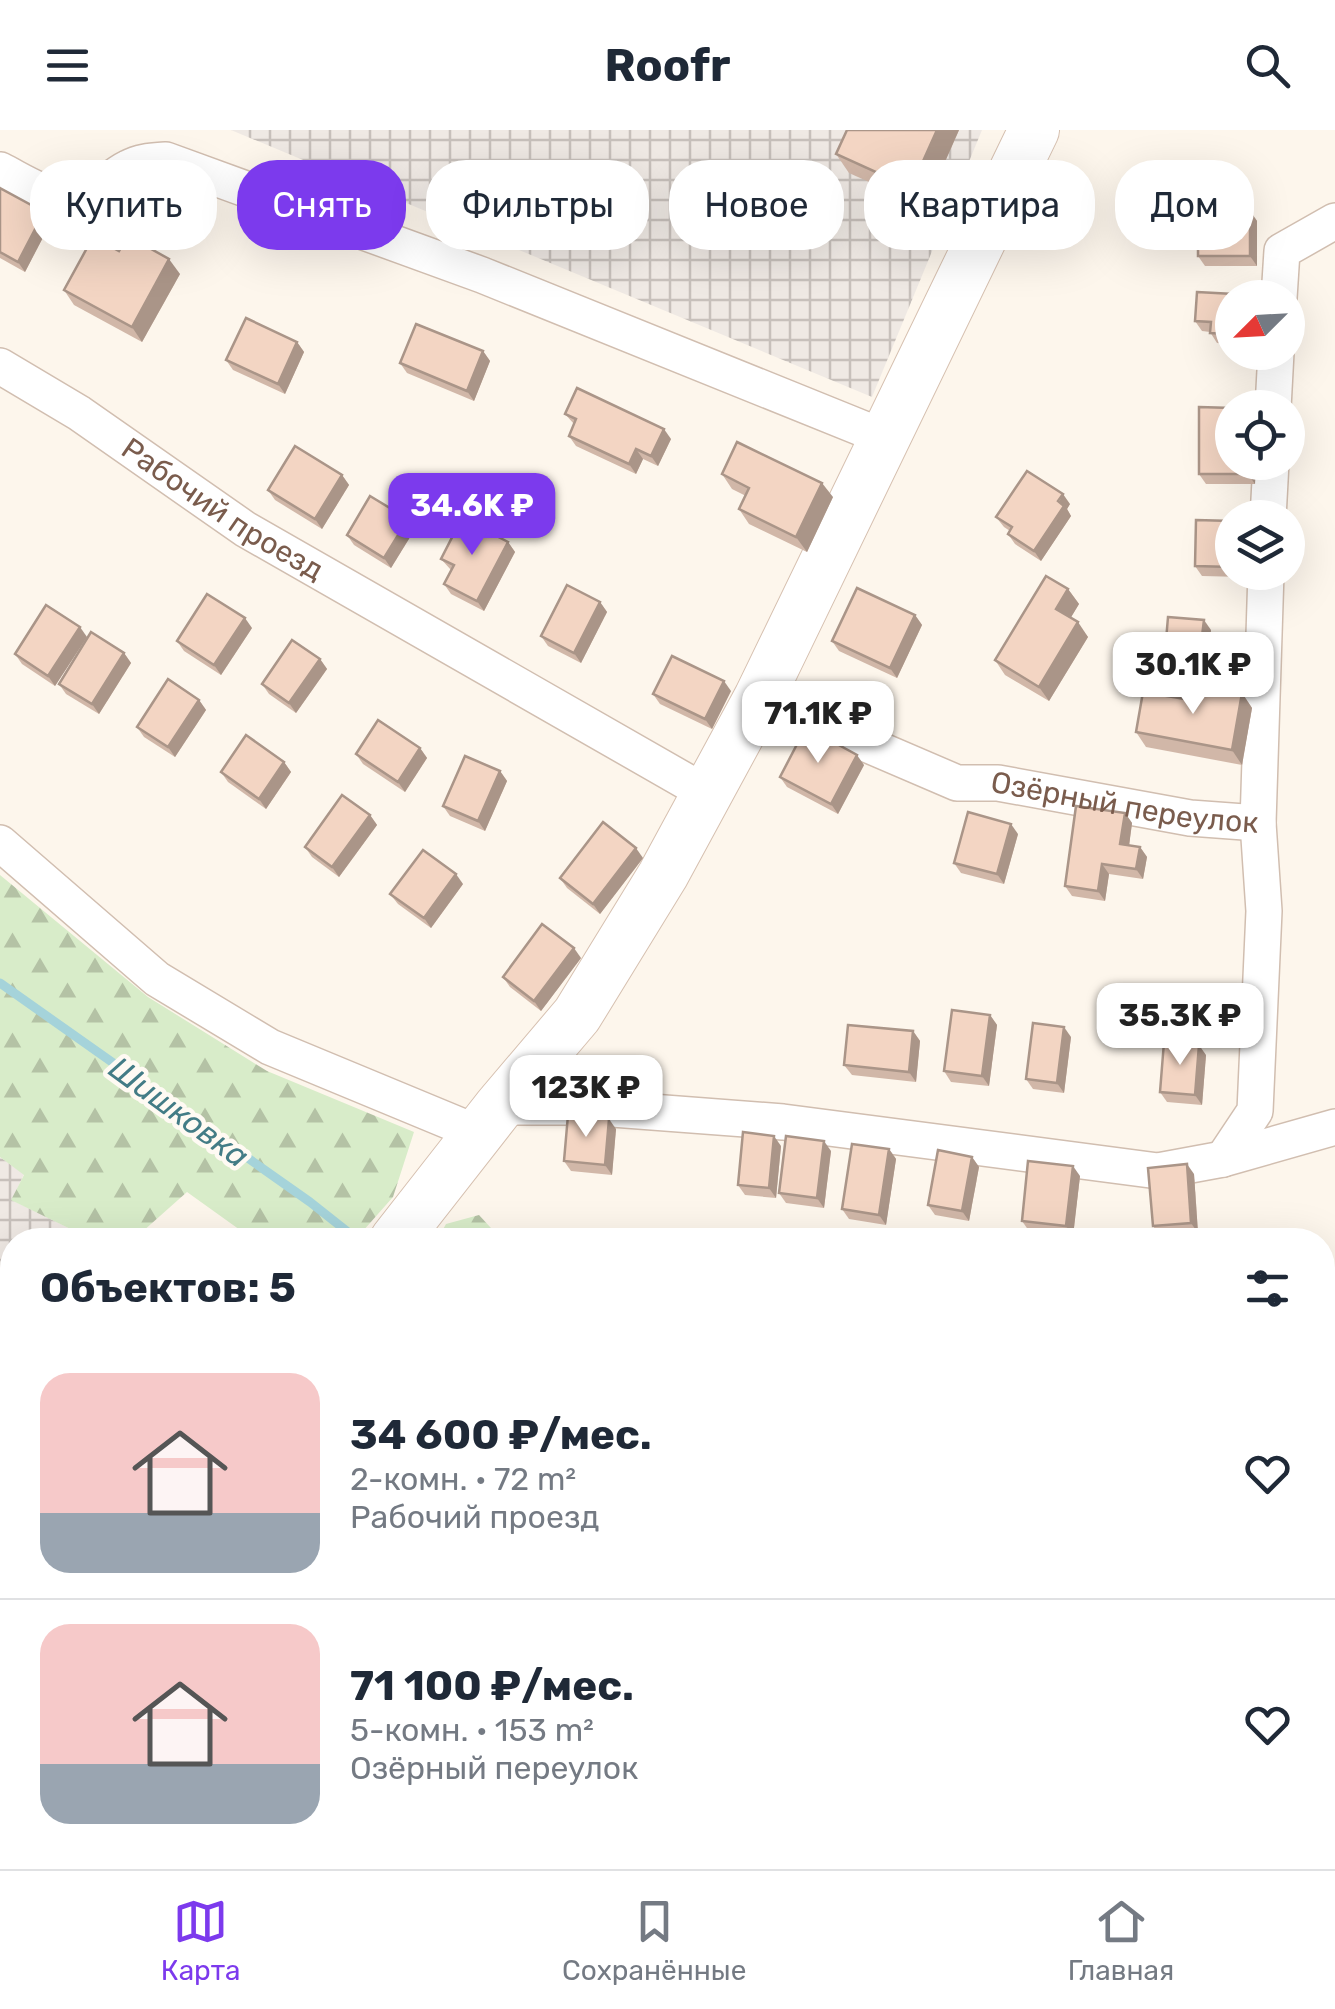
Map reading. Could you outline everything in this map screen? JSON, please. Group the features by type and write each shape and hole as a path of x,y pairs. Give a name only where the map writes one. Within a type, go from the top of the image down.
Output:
{"street":[{"path":"405,1228 577,1015 708,794 1034,130"},
{"path":"0,170 60,198 79,197 95,193 124,170 144,161 166,160 482,275 886,438"},
{"path":"1280,280 1282,251 1335,222"},
{"name":"Рабочий проезд","path":"0,366 79,413 245,529 708,794"},
{"name":"Озёрный переулок","path":"758,698 957,782 998,783 1190,818 1258,824 1265,590"},
{"path":"1222,1159 1254,1110 1264,911 1258,824"},
{"path":"0,844 157,979 270,1047 490,1120 586,1107 782,1122 1158,1171 1222,1159 1335,1127"}],"shaded area":[{"path":"231,130 982,130 970,160 864,160 864,250 933,250 872,397 519,250 649,250 649,160 426,160 426,211 406,203 406,160 303,160"},
{"path":"0,1157 24,1174 12,1200 69,1228 0,1228"}],"green space":[{"path":"0,875 148,997 267,1071 414,1132 393,1197 366,1228 237,1228 187,1192 146,1228 68,1228 11,1200 24,1175 0,1157"},
{"path":"479,1215 491,1228 444,1228"}],"building":[{"path":"847,130 937,130 924,160 864,160 864,167 836,154"},
{"path":"0,188 30,204 30,239 18,262 0,252"},
{"path":"86,250 153,250 169,259 132,327 64,290"},
{"path":"1198,250 1250,250 1250,256 1198,256"},
{"path":"1197,292 1215,293 1215,333 1210,333 1211,322 1195,321"},
{"path":"246,318 297,342 278,384 226,360"},
{"path":"416,324 483,351 467,391 400,363"},
{"path":"577,388 664,429 651,456 636,449 629,464 569,436 576,419 565,414"},
{"path":"1199,407 1215,407 1215,474 1199,474"},
{"path":"737,442 822,483 796,537 739,509 749,488 722,474"},
{"path":"295,446 342,475 315,519 268,490"},
{"path":"1027,471 1063,494 1058,501 1064,506 1034,551 1008,534 1012,527 996,517"},
{"path":"370,496 408,519 384,558 347,535"},
{"path":"462,518 508,542 477,601 444,584 454,565 441,559"},
{"path":"1196,520 1215,521 1215,567 1195,566"},
{"path":"1046,576 1068,589 1056,609 1078,622 1039,687 995,660"},
{"path":"567,585 600,602 574,653 541,636"},
{"path":"857,588 915,615 890,668 832,641"},
{"path":"207,594 245,618 214,665 177,641"},
{"path":"46,605 80,627 48,676 15,654"},
{"path":"1168,617 1204,620 1202,636 1229,638 1226,670 1164,664"},
{"path":"91,632 124,653 92,704 59,684"},
{"path":"292,640 320,659 289,703 262,684"},
{"path":"672,656 724,681 705,719 653,694"},
{"path":"168,679 199,700 168,747 137,727"},
{"path":"1194,684 1242,693 1232,750 1136,732 1143,692 1191,700"},
{"path":"378,720 420,748 398,782 356,754"},
{"path":"806,727 857,755 831,804 780,777"},
{"path":"246,735 284,762 259,799 221,772"},
{"path":"465,756 500,771 478,821 443,806"},
{"path":"342,795 370,815 332,867 305,847"},
{"path":"1076,806 1125,813 1120,844 1140,847 1136,869 1102,864 1098,891 1065,886"},
{"path":"968,812 1011,824 997,874 954,863"},
{"path":"603,822 636,848 593,904 560,878"},
{"path":"423,850 456,874 424,918 390,894"},
{"path":"542,924 574,948 534,1001 503,977"},
{"path":"952,1010 990,1015 982,1076 944,1071"},
{"path":"1033,1023 1064,1027 1057,1083 1026,1079"},
{"path":"848,1025 913,1031 909,1072 844,1065"},
{"path":"1164,1042 1199,1045 1195,1095 1160,1092"},
{"path":"568,1115 609,1119 605,1165 564,1161"},
{"path":"743,1132 774,1136 769,1188 738,1185"},
{"path":"786,1136 824,1141 817,1198 779,1193"},
{"path":"852,1144 889,1149 879,1215 842,1209"},
{"path":"938,1150 972,1157 962,1211 928,1205"},
{"path":"1028,1161 1073,1166 1066,1226 1022,1221"},
{"path":"1187,1164 1191,1223 1153,1226 1148,1168"}],"waterway":[{"name":"Шишковка","path":"0,983 343,1228"}]}
